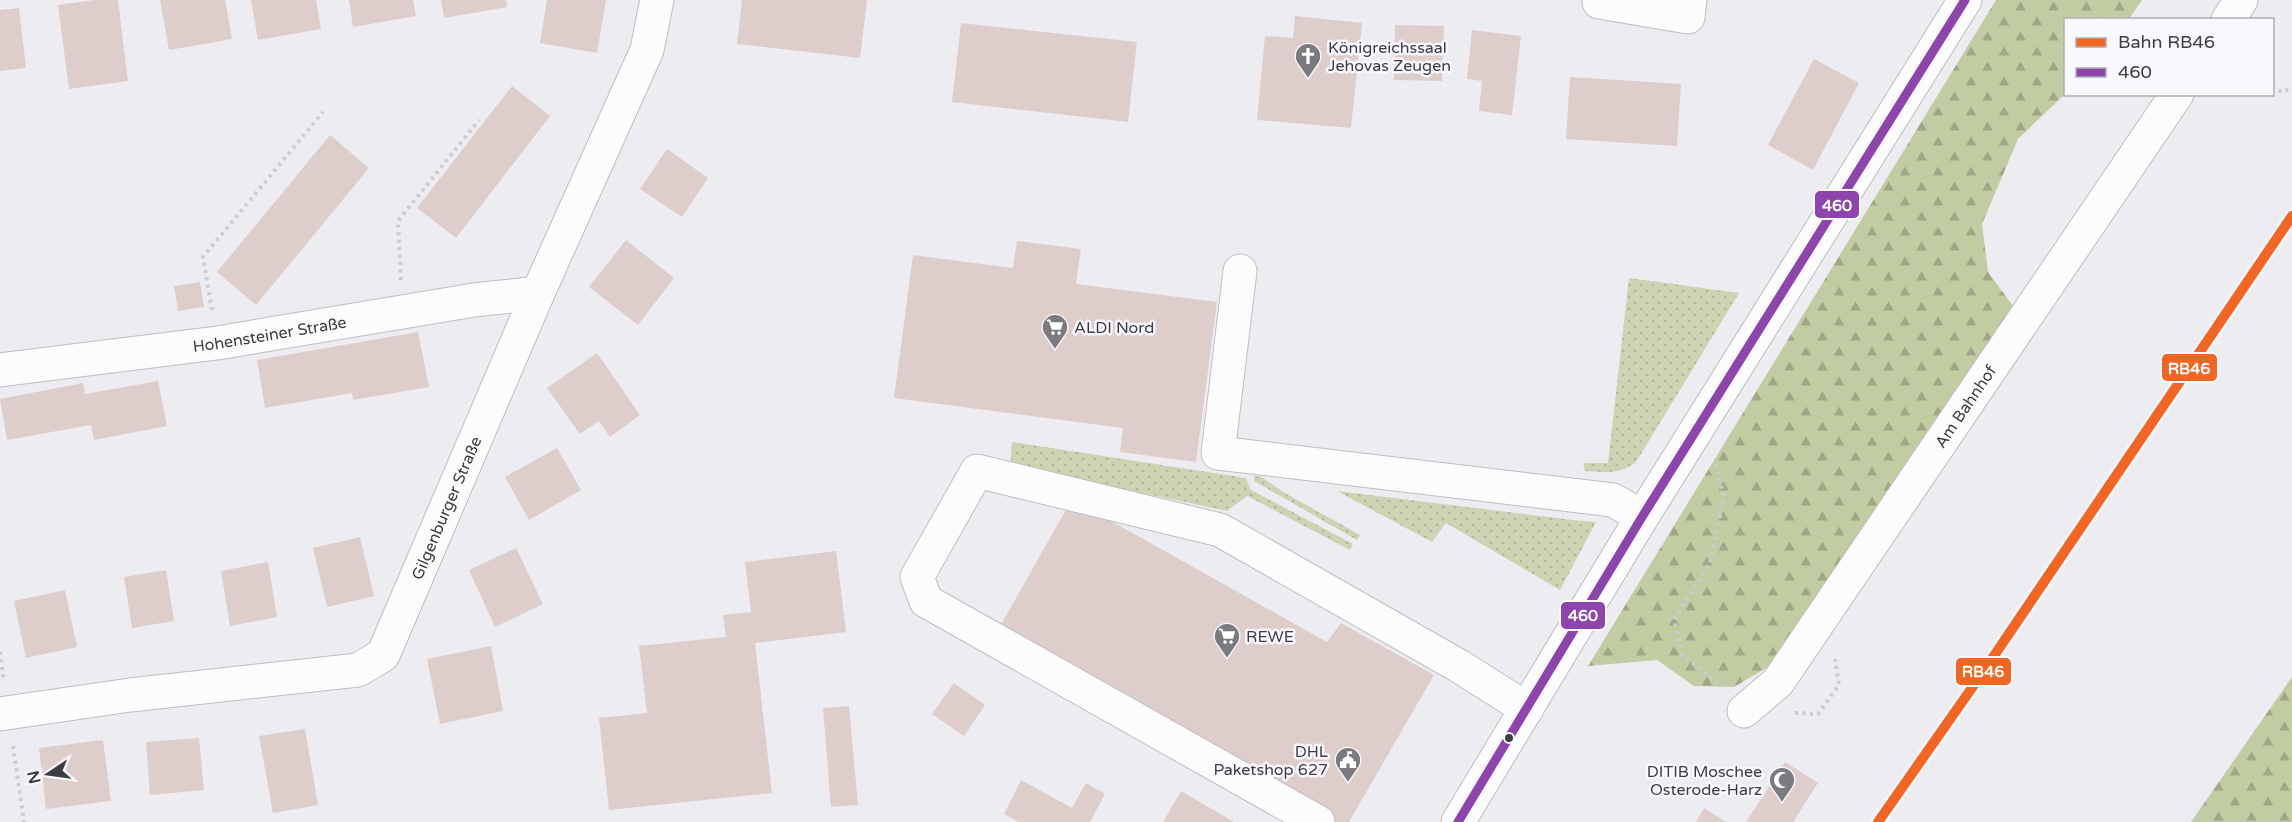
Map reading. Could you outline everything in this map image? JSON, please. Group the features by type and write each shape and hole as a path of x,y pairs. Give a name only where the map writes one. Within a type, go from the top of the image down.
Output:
{"street":[{"name":"Gilgenburger Straße","path":"4,714 130,695 358,670 383,655 538,293 647,50 657,0"},
{"path":"1595,1 1688,16 1690,0"},
{"path":"1458,822 1642,517 1965,0"},
{"path":"2229,18 2241,0"},
{"name":"Am Bahnhof","path":"1747,708 1778,682 2176,96"},
{"path":"1240,271 1218,453 1613,500 1642,517"},
{"name":"Hohensteiner Straße","path":"0,370 218,343 474,300 538,293"},
{"path":"1318,822 926,600 917,577 977,471 1220,530 1459,666 1527,709"}],"path":[{"path":"2274,88 2282,92 2292,88"},
{"path":"218,343 203,257 323,112"},
{"path":"404,313 398,221 479,120"},
{"path":"1691,440 1714,457 1724,496 1710,563 1674,619 1683,656 1747,708"},
{"path":"4,714 24,822"}],"green space":[{"path":"1996,0 2142,0 2130,18 2064,18 2064,95 2018,139 1982,224 1988,272 2016,310 1768,667 1734,687 1694,686 1657,660 1588,666"},
{"path":"1629,278 1739,293 1636,462 1618,471 1585,471 1583,463 1608,463"},
{"path":"1012,442 1246,478 1251,490 1353,544 1350,550 1247,496 1227,511 1105,485 1010,469"},
{"path":"1254,476 1262,477 1283,492 1360,535 1357,540 1254,481"},
{"path":"1337,491 1596,522 1560,590 1446,523 1432,542"},
{"path":"2292,677 2292,822 2191,822"}],"building":[{"path":"94,0 118,0 128,81 69,89 58,5"},
{"path":"160,0 225,0 232,39 169,50"},
{"path":"251,0 316,0 321,29 258,40"},
{"path":"349,0 413,0 416,16 353,27"},
{"path":"441,0 506,0 507,7 444,18"},
{"path":"547,0 606,0 597,53 540,43"},
{"path":"742,0 867,0 860,58 737,44"},
{"path":"19,8 26,68 0,71 0,10"},
{"name":"Königreichssaal Jehovas Zeugen","path":"1295,16 1362,23 1351,128 1257,120 1265,36 1293,38"},
{"path":"961,23 1137,42 1128,122 952,102"},
{"path":"1395,25 1444,26 1442,81 1394,80"},
{"path":"1472,30 1521,36 1512,115 1479,111 1482,81 1467,79"},
{"path":"1814,59 1859,83 1813,170 1768,145"},
{"path":"1570,77 1681,84 1677,146 1566,139"},
{"path":"512,86 550,116 456,238 417,208"},
{"path":"330,135 369,168 256,305 217,272"},
{"path":"667,149 708,178 682,217 640,189"},
{"path":"626,240 674,278 638,325 589,287"},
{"name":"ALDI Nord","path":"1017,241 1081,249 1076,284 1217,302 1196,462 1120,452 1123,428 894,398 913,255 1013,268"},
{"path":"200,282 204,307 178,311 174,286"},
{"path":"418,332 429,387 353,400 352,393 265,408 257,360"},
{"path":"597,353 640,415 610,437 599,421 580,434 547,388"},
{"path":"158,381 167,426 94,440 91,425 7,440 0,399 83,383 85,394"},
{"path":"557,448 581,490 529,520 505,477"},
{"name":"REWE","path":"1072,499 1327,642 1341,623 1434,675 1349,822 1335,822 998,630"},
{"path":"360,537 374,596 327,607 313,548"},
{"path":"516,548 543,604 495,627 469,570"},
{"path":"836,551 846,632 755,643 772,793 609,810 599,718 647,713 639,646 726,637 723,615 751,612 745,562"},
{"path":"268,562 277,617 230,626 221,571"},
{"path":"166,570 174,621 132,628 124,577"},
{"path":"65,590 77,647 26,658 14,601"},
{"path":"491,646 503,711 440,724 427,659"},
{"path":"954,683 985,705 964,736 932,714"},
{"path":"849,706 858,805 831,807 823,708"},
{"path":"305,729 318,805 273,813 259,736"},
{"path":"199,738 204,790 150,795 146,742"},
{"path":"103,740 111,801 46,809 39,748"},
{"name":"DITIB Moschee Osterode-Harz","path":"1785,762 1818,783 1793,822 1746,822"},
{"path":"1021,780 1072,808 1086,783 1105,794 1090,822 1019,822 1004,814"},
{"path":"1181,791 1234,822 1163,822"},
{"name":"DITIB Moschee Osterode-Harz","path":"1704,808 1726,822 1696,822"}],"rail line":[{"name":"RB46","path":"1878,822 1983,672 2292,216"}],"transit line":[{"name":"460","path":"1458,822 1642,517 1965,0"}],"place":[{"name":"Königreichssaal Jehovas Zeugen","path":"1308,79"},
{"name":"ALDI Nord","path":"1055,350"},
{"name":"REWE","path":"1227,659"},
{"name":"DHL Paketshop 627","path":"1348,783"},
{"name":"DITIB Moschee Osterode-Harz","path":"1782,803"}]}
